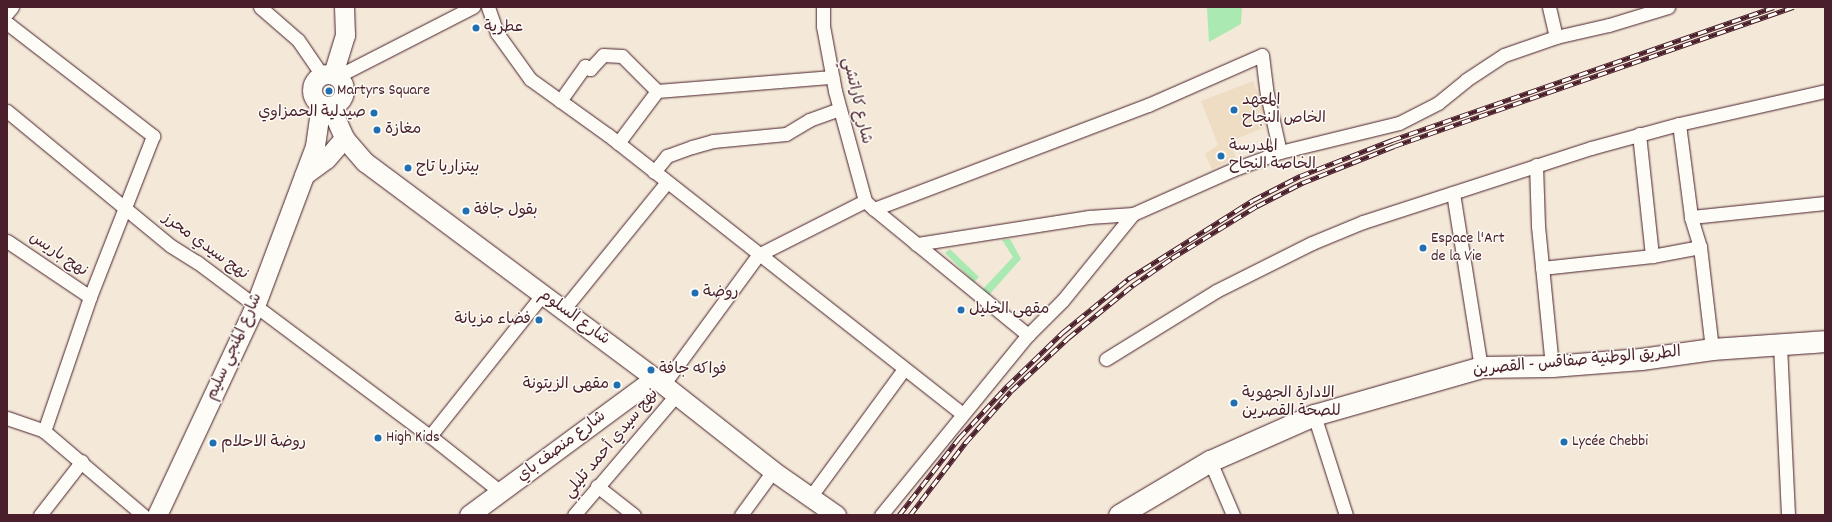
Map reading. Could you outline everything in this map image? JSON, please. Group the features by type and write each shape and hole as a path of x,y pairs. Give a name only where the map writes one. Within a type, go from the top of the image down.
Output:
{"main road":[{"name":"الطريق الوطنية صفاقس - القصرين","path":"1129,512 1210,461 1314,414 1481,367 1552,366 1641,359 1712,349 1825,341"}],"street":[{"path":"7,13 12,7"},
{"path":"260,7 298,40 331,75 345,91 340,101 326,105 314,97 312,87 331,75 473,7"},
{"path":"331,75 345,35 344,7"},
{"path":"488,7 498,33 520,68 560,101 618,143 758,255 962,414"},
{"name":"شارع كاراتشي","path":"822,7 823,26 839,109 870,205"},
{"path":"1549,7 1556,37"},
{"path":"916,244 1089,217 1133,214 1232,170 1280,152 1399,123 1438,102 1466,80 1504,55 1556,37 1609,25 1668,7"},
{"path":"7,23 154,136 124,206 90,297 44,431"},
{"path":"560,101 585,66 590,69 603,55 622,56 657,91"},
{"path":"758,255 870,205 1148,105 1262,56 1267,94 1280,152"},
{"path":"618,143 657,91 832,77"},
{"path":"1106,359 1185,309 1266,265 1363,222 1536,165 1638,134 1825,91"},
{"name":"شارع السلوم","path":"326,105 344,138 365,162 665,386 773,471 811,496 836,515"},
{"name":"شارع المنجي سليم","path":"157,515 255,306 318,136 326,105"},
{"path":"654,172 667,156 692,147 713,141 786,134 809,120 839,109"},
{"name":"نهج سيدي محرز","path":"7,111 171,246 255,306 430,436 502,493"},
{"path":"1678,124 1691,217 1700,247 1712,349"},
{"path":"1638,134 1652,256"},
{"path":"304,175 326,159 344,138"},
{"path":"1536,165 1542,268 1552,366"},
{"path":"563,310 667,182"},
{"path":"1453,193 1481,367"},
{"path":"1691,217 1825,203"},
{"path":"870,205 1028,335"},
{"path":"881,515 1028,335 1063,300 1133,214"},
{"name":"نهج باريس","path":"7,243 90,297"},
{"path":"1542,268 1652,256 1700,247"},
{"name":"نهج سيدي أحمد تليلي","path":"574,515 597,486 665,386 758,255"},
{"path":"430,436 542,295"},
{"path":"1780,345 1788,515"},
{"path":"811,496 904,369"},
{"name":"شارع منصف باي","path":"469,515 665,386"},
{"path":"1314,414 1346,515"},
{"path":"7,418 44,431 82,461 143,515"},
{"path":"40,515 82,461"},
{"path":"1210,461 1233,515"},
{"path":"741,515 773,471"},
{"path":"597,486 634,515"}],"shaded area":[{"name":"المعهد الخاص النجاح","path":"1253,81 1268,118 1263,128 1229,142 1236,157 1212,169 1205,154 1218,145 1201,101"}],"green space":[{"path":"1242,7 1241,24 1209,42 1207,8"},
{"path":"1010,239 1021,259 988,296 982,290 1013,257 1002,240"},
{"path":"950,249 979,277 974,282 945,253"}],"railway":[{"path":"899,515 959,438 1007,386 1063,332 1128,279 1253,200 1300,176 1392,140 1773,7"},
{"path":"910,515 965,443 1011,391 1068,338 1133,285 1172,258 1257,206 1302,183 1394,146 1794,7"}],"place":[{"name":"عطرية","path":"476,28"},
{"name":"Martyrs Square","path":"329,91"},
{"name":"المعهد الخاص النجاح","path":"1234,110"},
{"name":"صيدلية الحمزاوي","path":"374,113"},
{"name":"مغازة","path":"377,130"},
{"name":"المدرسة الخاصة النجاح","path":"1221,156"},
{"name":"بيتزاريا تاج","path":"408,168"},
{"name":"بقول جافة","path":"466,211"},
{"name":"Espace l'Art de la Vie","path":"1423,248"},
{"name":"روضة","path":"695,293"},
{"name":"مقهى الخليل","path":"961,310"},
{"name":"فضاء مزيانة","path":"539,320"},
{"name":"فواكه جافة","path":"651,370"},
{"name":"مقهى الزيتونة","path":"617,385"},
{"name":"الادارة الجهوية للصحة القصرين","path":"1234,403"},
{"name":"High Kids","path":"378,438"},
{"name":"Lycée Chebbi","path":"1564,442"},
{"name":"روضة الاحلام","path":"213,443"}]}
